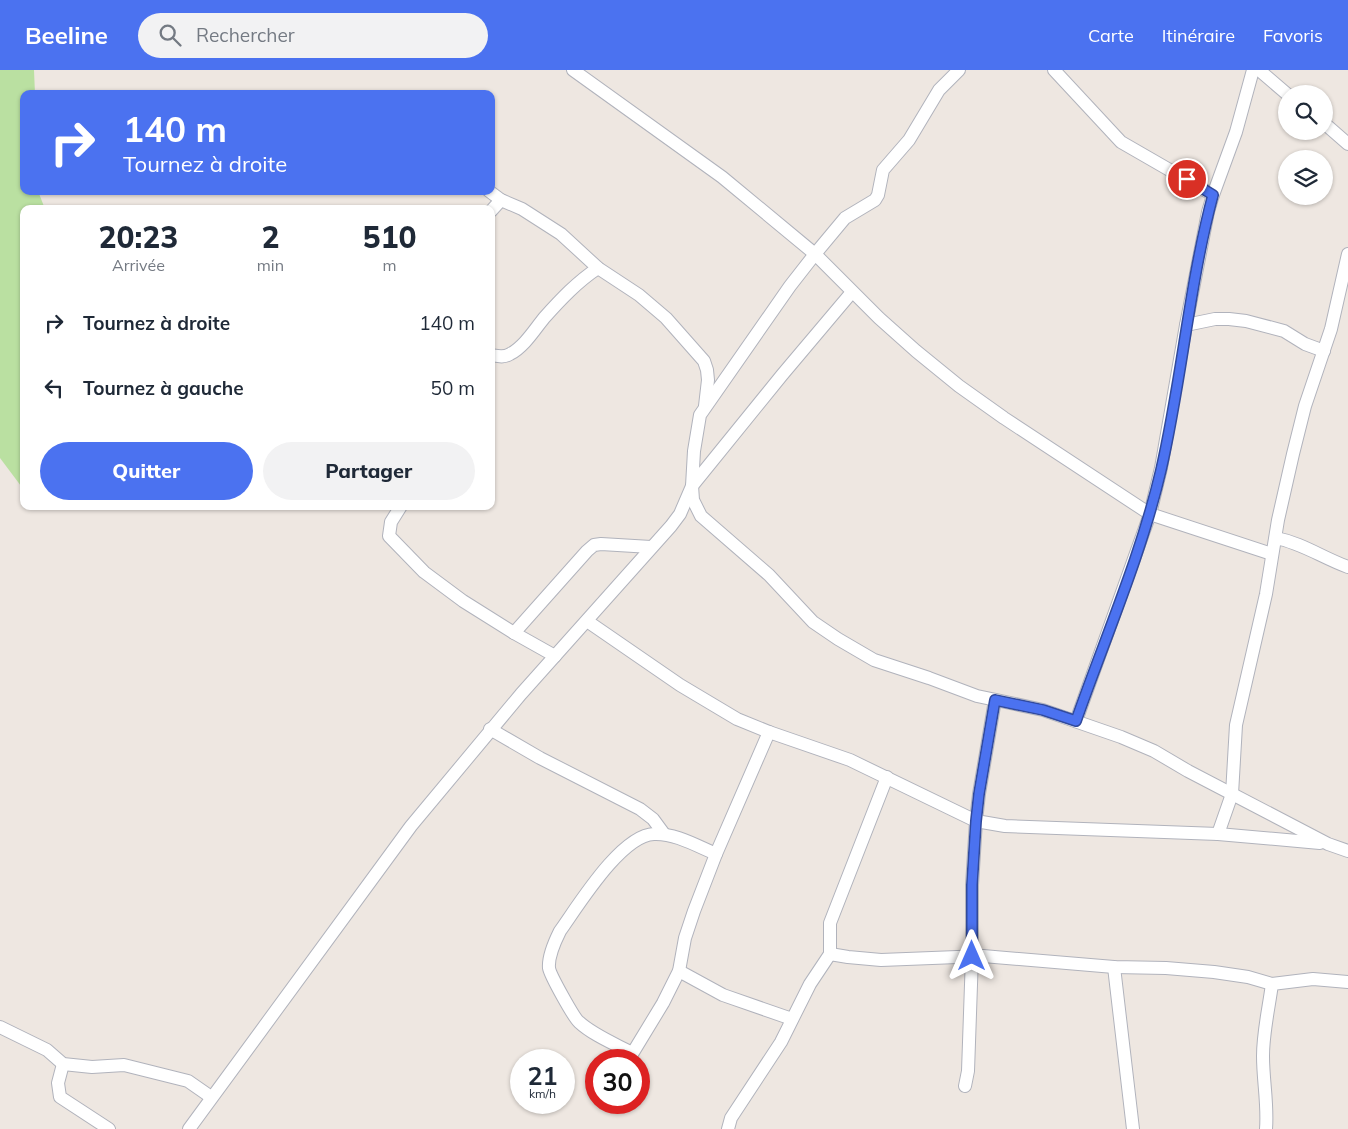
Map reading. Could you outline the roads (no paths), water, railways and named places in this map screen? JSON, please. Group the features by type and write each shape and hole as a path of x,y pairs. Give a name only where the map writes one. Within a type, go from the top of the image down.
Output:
{"street":[{"path":"572,70 715,172 815,254 894,332 959,386 1051,450 1150,514 1272,554"},
{"path":"959,70 939,90 909,140 883,170 878,195 875,200 845,218 815,254 790,286 700,415 692,462 693,500 702,516 769,575 813,622 874,660 977,696 1043,710 1154,751 1328,844 1348,851"},
{"path":"1054,70 1122,142 1213,195"},
{"path":"1076,721 1150,514 1163,459 1186,325 1213,195 1236,132 1253,70"},
{"path":"1259,70 1278,86"},
{"path":"1333,131 1348,144"},
{"path":"494,195 522,209 561,234 598,268 623,283 652,306 680,333 704,360 708,380 705,409"},
{"path":"495,207 501,200"},
{"path":"1218,834 1232,794 1236,725 1266,594 1278,520 1301,419 1331,329 1348,254"},
{"path":"495,356 501,357 510,354 521,345 559,300 580,280 598,268"},
{"path":"189,1129 411,826 490,729 680,514 692,486 770,389 852,292"},
{"path":"1186,325 1214,319 1246,321 1284,331 1305,344 1324,351"},
{"path":"399,510 391,522 389,536 424,572 463,601 555,656"},
{"path":"1276,538 1300,545 1330,560 1348,566"},
{"path":"514,633 579,559 594,545 650,547"},
{"path":"588,620 708,703 737,719 850,760 976,821 1005,826 1218,834 1328,844"},
{"path":"965,1086 968,1071 972,956 972,885 976,821 995,700"},
{"path":"490,729 540,758 640,809 653,818 664,834"},
{"path":"635,1049 663,1003 679,971 688,925 716,854 769,732"},
{"path":"728,1129 731,1118 781,1042 810,984 830,954 830,923 887,778"},
{"path":"618,1049 575,1018 549,969 551,954 560,931 605,868 639,839 652,834 664,834 716,854"},
{"path":"830,954 895,960 972,956 1114,967 1166,968 1248,977 1272,984 1313,979 1348,982"},
{"path":"1114,967 1133,1129"},
{"path":"679,971 723,995 792,1019"},
{"path":"1266,1129 1267,1101 1263,1043 1272,984"},
{"path":"0,1027 47,1050 63,1064 92,1067 124,1065 188,1081 211,1097"},
{"path":"63,1064 58,1083 60,1097 109,1129"}]}
